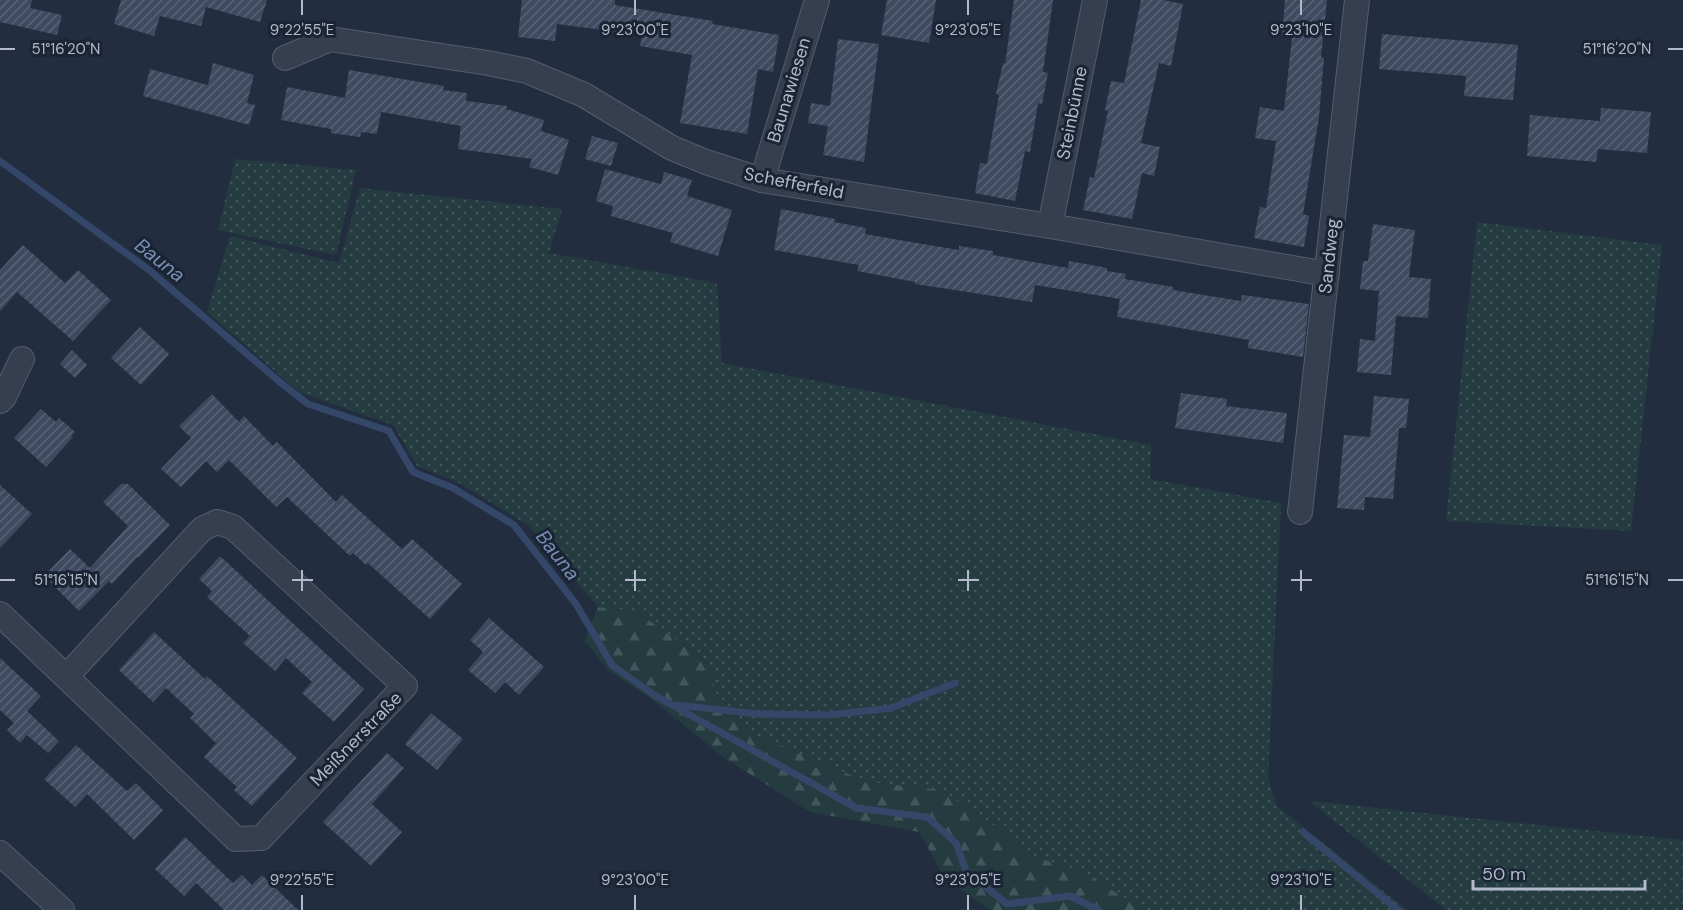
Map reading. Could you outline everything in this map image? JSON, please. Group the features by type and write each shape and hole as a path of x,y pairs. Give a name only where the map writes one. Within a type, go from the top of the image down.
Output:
{"street":[{"name":"Baunawiesen","path":"762,180 817,0"},
{"name":"Steinbünne","path":"1050,226 1095,0"},
{"name":"Sandweg","path":"1300,512 1357,0"},
{"name":"Schefferfeld","path":"285,58 330,39 488,63 527,72 584,95 672,148 706,162 762,180 1050,226 1327,274"},
{"path":"0,402 22,359"},
{"name":"Meißnerstraße","path":"0,614 66,677 236,839 261,838 405,686 233,527 217,522 202,529 66,677"},
{"path":"0,853 62,910"}],"green space":[{"path":"235,159 356,170 336,255 218,230"},
{"path":"360,188 562,209 549,253 717,283 722,363 1151,445 1150,479 1281,503 1268,779 1277,806 1407,910 1144,910 1083,872 1035,857 941,790 869,782 754,735 715,692 709,663 636,611 598,607 528,525 457,482 417,466 393,425 299,392 207,312 230,236 339,263"},
{"path":"1477,222 1662,245 1631,531 1446,521"},
{"path":"598,607 636,611 709,664 715,692 754,735 868,782 941,790 1035,857 1083,872 1144,910 990,910 946,880 919,832 810,812 723,757 653,700 608,670 584,642"},
{"path":"1309,801 1683,840 1683,910 1446,910"}],"building":[{"path":"0,0 32,0 30,8 62,15 57,35 0,22"},
{"path":"121,0 267,0 260,22 206,7 201,26 160,16 154,36 114,24"},
{"path":"522,0 615,0 615,5 713,21 712,24 779,35 773,72 758,69 747,134 680,123 692,55 640,46 642,35 557,24 555,41 518,37"},
{"path":"887,0 936,0 929,43 881,35"},
{"path":"1014,0 1053,0 1043,72 1048,73 1042,104 1038,103 1030,152 1025,151 1015,201 975,193 980,163 987,164 999,95 996,94 1003,63 1005,64"},
{"path":"1141,0 1163,0 1183,4 1171,66 1159,63 1141,143 1160,147 1154,176 1142,173 1132,219 1083,210 1090,177 1094,178 1108,111 1105,110 1111,81 1124,83"},
{"path":"1285,0 1327,0 1321,57 1324,58 1319,117 1303,214 1309,216 1304,247 1254,238 1260,207 1266,208 1276,141 1255,138 1260,107 1284,111 1292,37 1282,36"},
{"path":"1382,34 1518,45 1513,100 1464,96 1466,76 1379,69"},
{"path":"838,39 879,44 864,162 823,155 828,126 808,123 811,103 830,106"},
{"path":"213,63 254,75 247,103 255,105 249,125 143,96 150,69 208,85"},
{"path":"349,70 444,86 443,90 467,93 466,101 507,106 506,109 544,120 541,131 569,140 558,175 529,167 532,159 458,149 461,126 381,112 377,134 361,132 360,137 331,133 331,129 281,120 287,87 345,98"},
{"path":"1601,108 1651,112 1647,153 1598,149 1596,162 1527,156 1530,115 1600,121"},
{"path":"592,136 618,143 611,166 585,159"},
{"path":"605,169 661,184 664,172 692,180 687,196 732,210 718,256 670,242 673,233 611,216 613,206 596,201"},
{"path":"781,209 835,219 834,222 866,228 865,234 959,250 959,246 993,251 993,255 1068,268 1069,261 1107,268 1107,271 1126,274 1125,279 1173,287 1173,290 1241,301 1242,295 1309,304 1303,357 1248,348 1249,340 1117,317 1120,299 1035,285 1032,302 915,284 915,282 857,271 859,265 774,250"},
{"path":"1373,224 1415,230 1409,277 1431,279 1428,318 1396,316 1391,375 1357,372 1360,339 1375,341 1379,291 1360,289 1363,261 1368,261"},
{"path":"23,245 65,283 78,270 111,300 73,341 17,292 0,311 0,270"},
{"path":"140,327 169,354 141,385 111,358"},
{"path":"72,350 87,365 75,378 60,364"},
{"path":"1181,393 1227,399 1226,406 1287,413 1283,443 1175,428"},
{"path":"212,394 239,422 244,416 273,446 277,442 336,502 342,495 402,549 412,539 462,584 430,619 368,563 366,565 353,553 350,556 287,497 276,507 229,460 217,472 206,461 181,487 161,469 191,438 179,426"},
{"path":"1374,396 1409,399 1406,428 1399,428 1393,499 1365,497 1364,510 1337,508 1344,435 1370,437"},
{"path":"41,409 56,422 59,418 75,432 46,467 14,438"},
{"path":"121,484 128,484 170,525 112,584 109,581 79,611 44,576 70,549 90,568 128,526 103,502"},
{"path":"0,485 32,514 0,548"},
{"path":"220,556 364,689 334,722 302,693 312,682 286,658 275,671 243,643 250,636 207,597 212,591 199,579"},
{"path":"489,618 544,667 519,695 505,682 495,693 468,670 483,652 470,640"},
{"path":"154,632 205,679 207,676 297,758 252,806 234,790 237,787 204,757 216,743 190,718 194,714 166,688 153,702 119,670"},
{"path":"0,658 41,696 27,711 59,741 48,753 27,735 20,743 7,730 14,723 0,710"},
{"path":"431,713 463,739 437,770 405,744"},
{"path":"76,745 127,791 136,783 163,810 134,840 87,794 75,807 44,779"},
{"path":"387,753 404,768 372,804 402,832 371,866 323,822"},
{"path":"185,837 233,883 242,875 252,885 262,875 298,910 224,910 196,883 184,896 155,869"}],"waterway":[{"name":"Bauna","path":"0,161 149,270 308,404 389,431 413,472 453,488 514,525 576,604 612,665 654,695 856,808 927,817 956,843 966,871 1007,904 1070,896 1098,910"},
{"path":"677,705 758,714 829,715 891,708 955,683"},
{"path":"1303,832 1398,910"}]}
